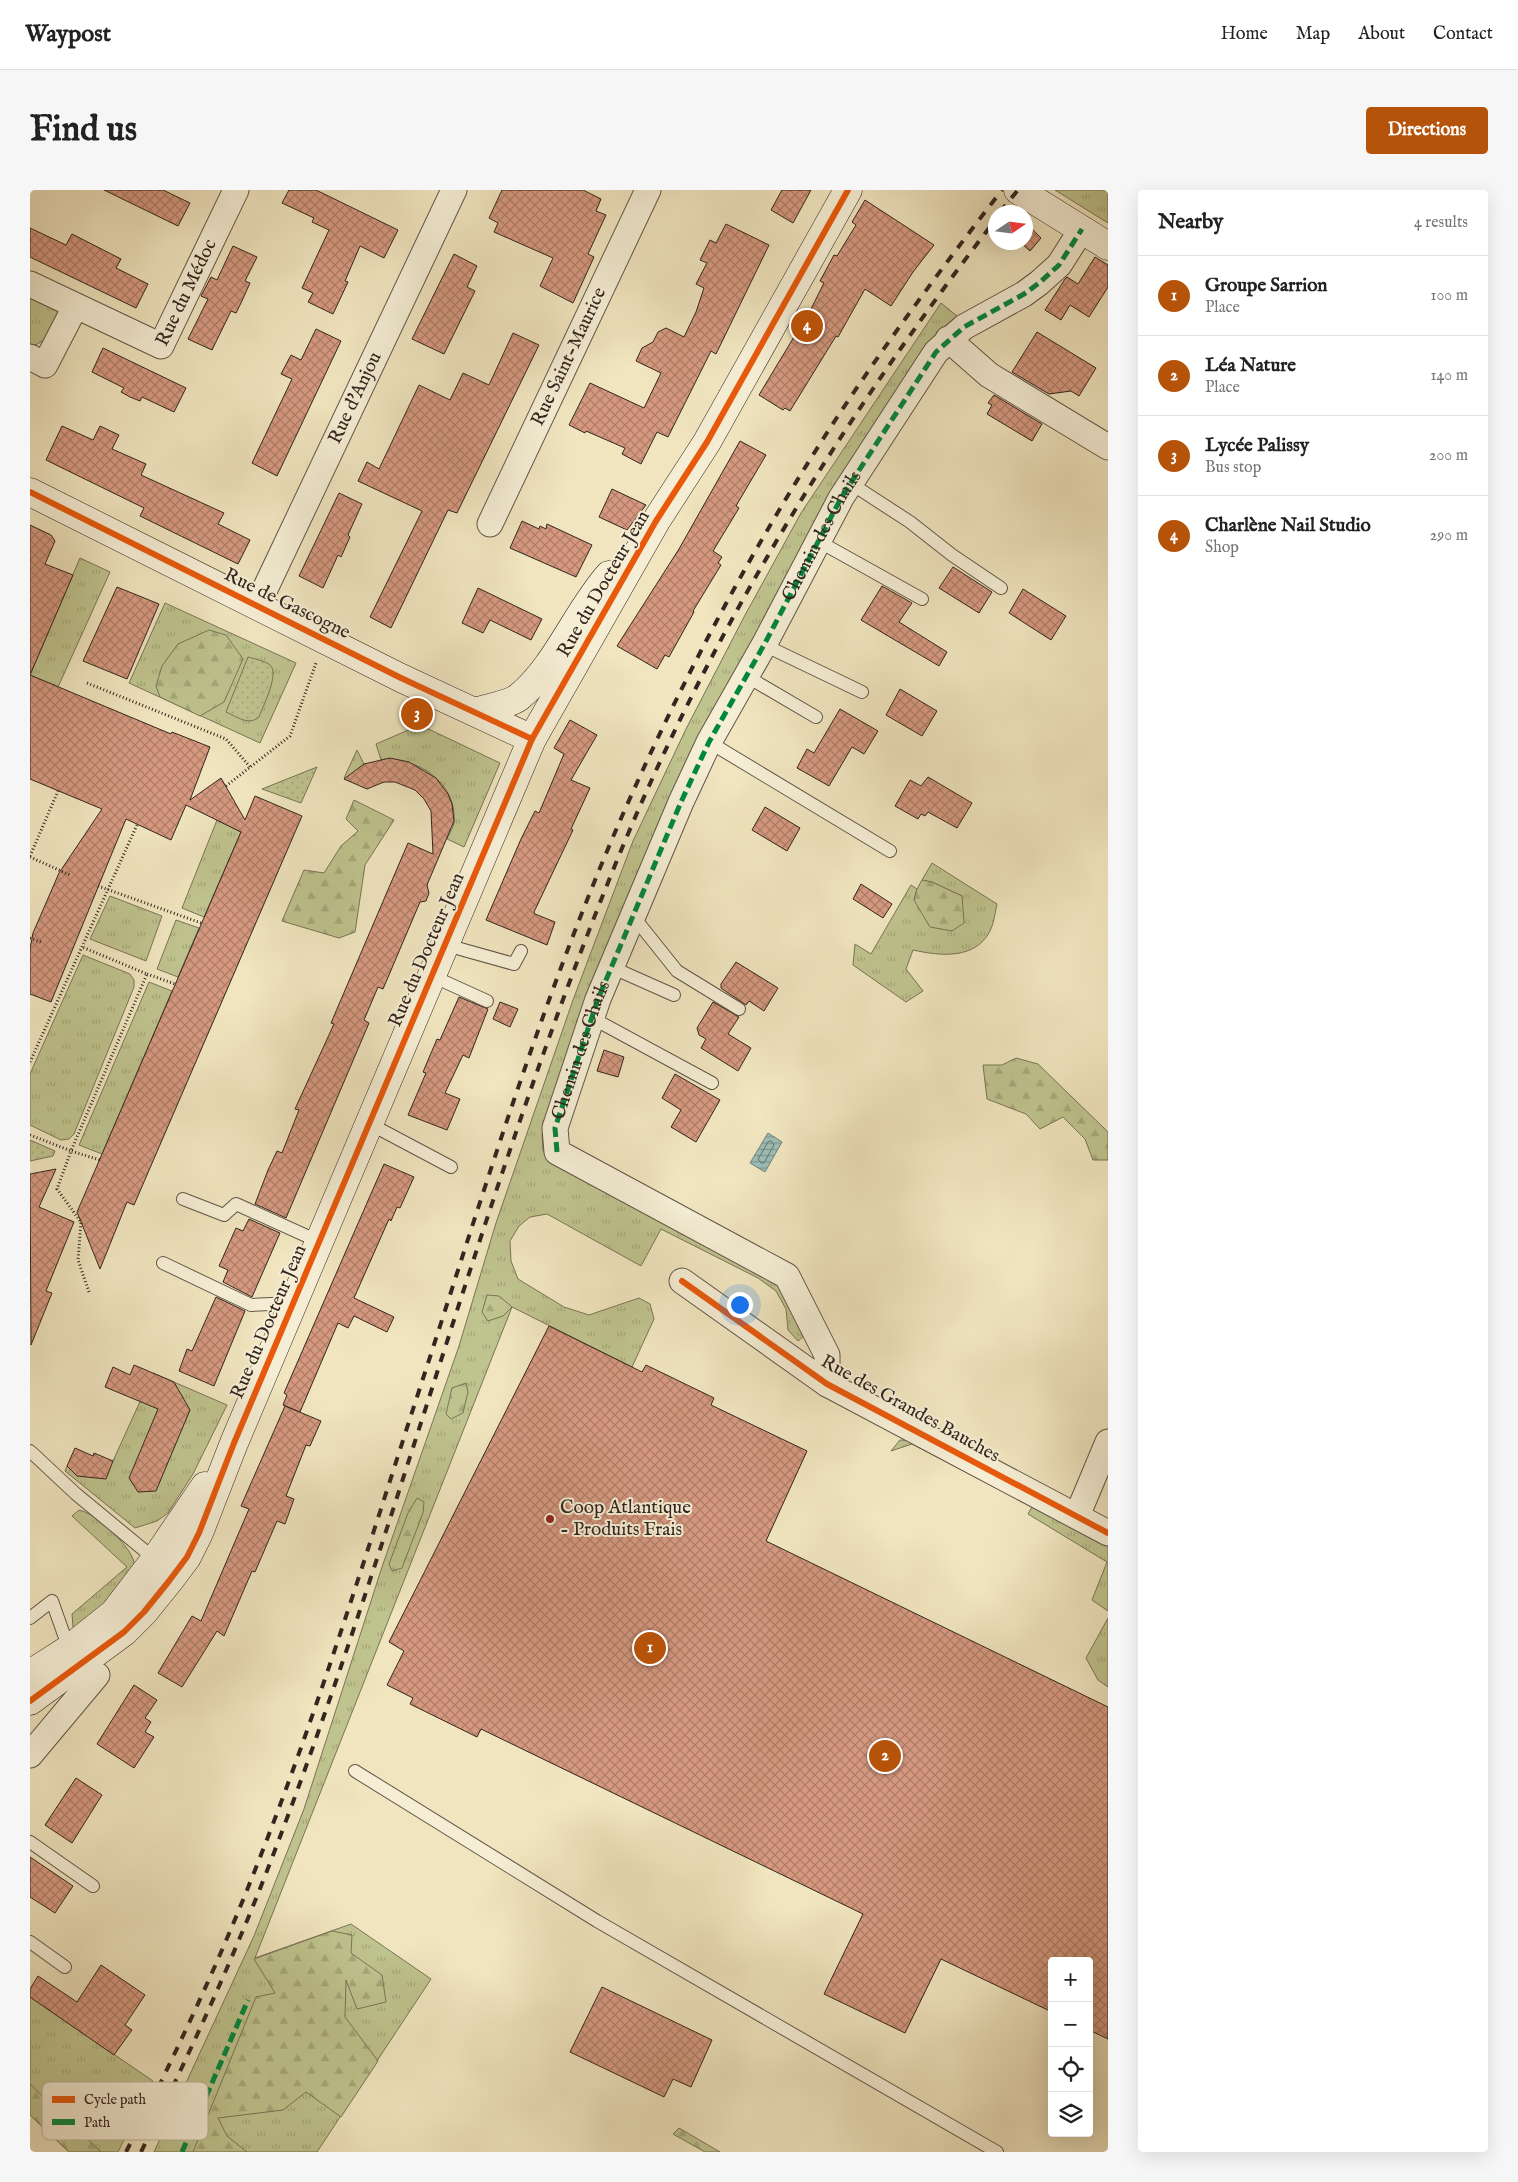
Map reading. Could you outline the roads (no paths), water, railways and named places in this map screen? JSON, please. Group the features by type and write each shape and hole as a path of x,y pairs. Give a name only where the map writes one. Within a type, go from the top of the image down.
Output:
{"street":[{"name":"Rue du Médoc","path":"30,284 75,307 161,346 236,190"},
{"name":"Rue d'Anjou","path":"257,606 454,190"},
{"name":"Rue Saint-Maurice","path":"490,524 648,190"},
{"name":"Rue du Docteur Jean","path":"30,1674 69,1649 114,1613 162,1570 187,1558 532,739 656,521 712,433 848,190"},
{"path":"1018,190 1108,246"},
{"name":"Chemin des Chails","path":"827,1384 827,1355 787,1276 558,1152 556,1128 611,967 709,742 764,645 850,484 936,352 948,339 964,327 1024,294 1039,283 1059,265 1082,230"},
{"path":"30,357 45,365 75,307"},
{"path":"948,339 989,375 1108,447"},
{"name":"Rue de Gascogne","path":"30,492 401,678 532,739"},
{"name":"Rue du Docteur Jean","path":"475,712 518,698 542,672 597,588 656,521"},
{"name":"Rue des Grandes Bauches","path":"682,1281 827,1384 1108,1533"},
{"path":"1077,1516 1108,1442"},
{"name":"Rue du Docteur Jean","path":"30,1701 124,1632 144,1612 162,1570"},
{"path":"30,1754 97,1675"}],"lane":[{"path":"850,484 910,522 952,555 1001,588"},
{"path":"818,541 922,599"},
{"path":"764,645 862,692"},
{"path":"746,676 816,717"},
{"path":"709,742 890,851"},
{"path":"632,916 677,970 739,1009"},
{"path":"446,945 514,964 520,951"},
{"path":"611,967 674,995"},
{"path":"432,976 487,1002"},
{"path":"592,1018 712,1082"},
{"path":"370,1124 451,1167"},
{"path":"184,1199 224,1216 236,1204 320,1242"},
{"path":"163,1263 251,1305 294,1303"},
{"path":"30,1451 162,1570"},
{"path":"30,1618 52,1601 69,1649"},
{"path":"355,1770 597,1921 997,2152"},
{"path":"30,1842 93,1886"},
{"path":"30,1942 65,1967"}],"water":[{"path":"768,1133 782,1142 765,1172 750,1163"}],"railway":[{"path":"161,2082 194,2013 244,1897 297,1758 346,1616 509,1114 560,971 616,830 690,671 774,518 836,419 896,332 1002,190"},
{"path":"1006,205 1018,190"},
{"path":"175,2082 245,1927 321,1725 530,1091 576,965 625,841 662,758 702,676 790,518 838,441 889,366 988,230"},
{"path":"126,2152 132,2140"},
{"path":"141,2152 147,2140"}],"place":[{"name":"Charlène Nail Studio","path":"807,326"},
{"name":"Lycée Palissy","path":"417,714"},
{"name":"Coop Atlantique - Produits Frais","path":"550,1519"},
{"name":"Groupe Sarrion","path":"650,1648"},
{"name":"Léa Nature","path":"885,1756"}]}
